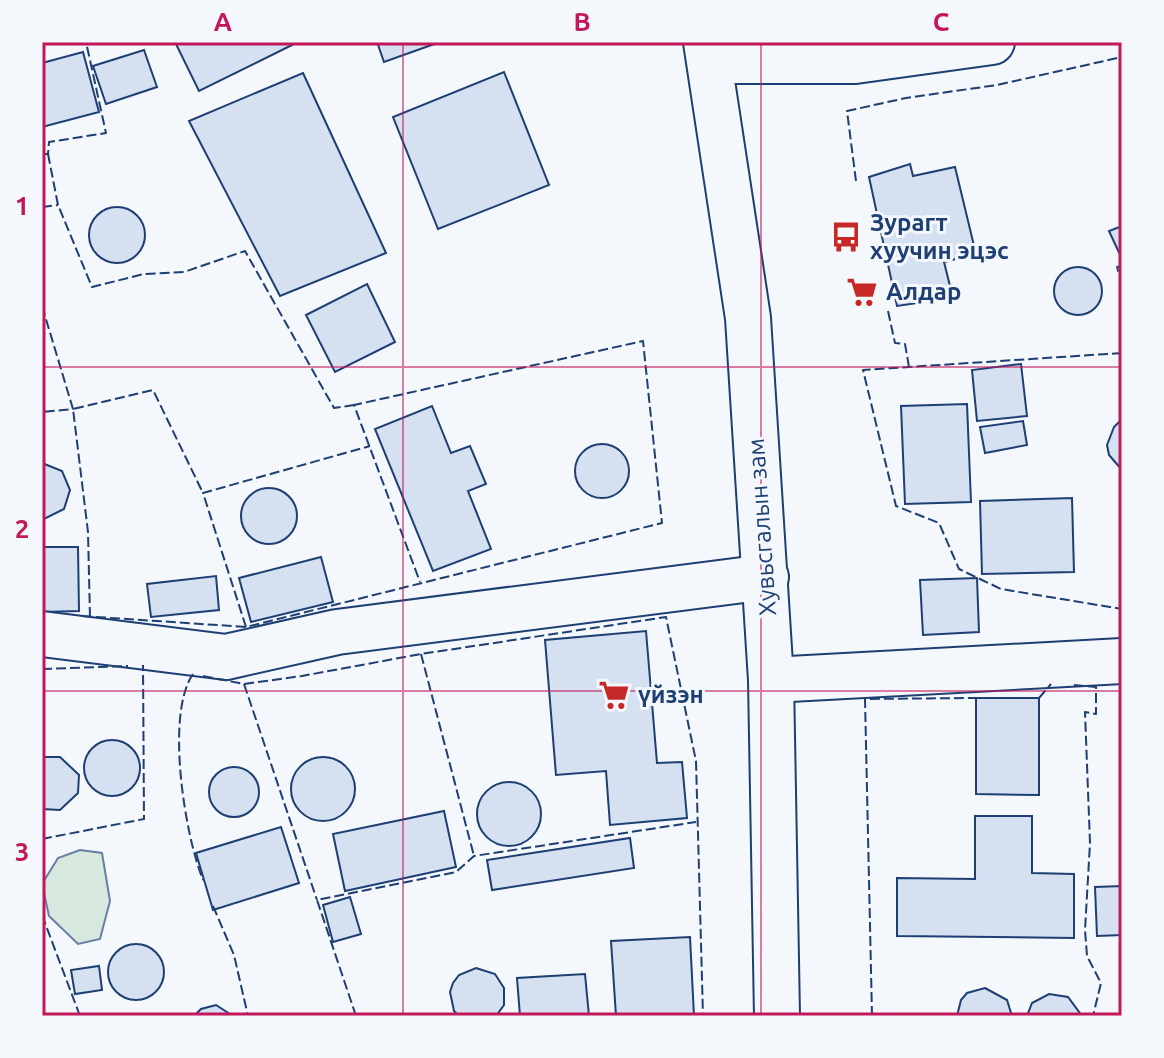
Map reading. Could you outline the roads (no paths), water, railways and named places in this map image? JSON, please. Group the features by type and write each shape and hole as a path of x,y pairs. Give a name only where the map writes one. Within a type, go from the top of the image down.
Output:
{"street":[{"path":"708,51 855,61 992,42"},
{"name":"Хувьсгалын зам","path":"708,51 748,318 771,680 777,1016"},
{"path":"42,634 226,657 337,632 766,577"},
{"path":"771,680 1122,661"}],"place":[{"name":"Зурагт хуучин эцэс","path":"846,237"},
{"name":"Алдар","path":"862,292"},
{"name":"үйзэн","path":"614,695"}]}
